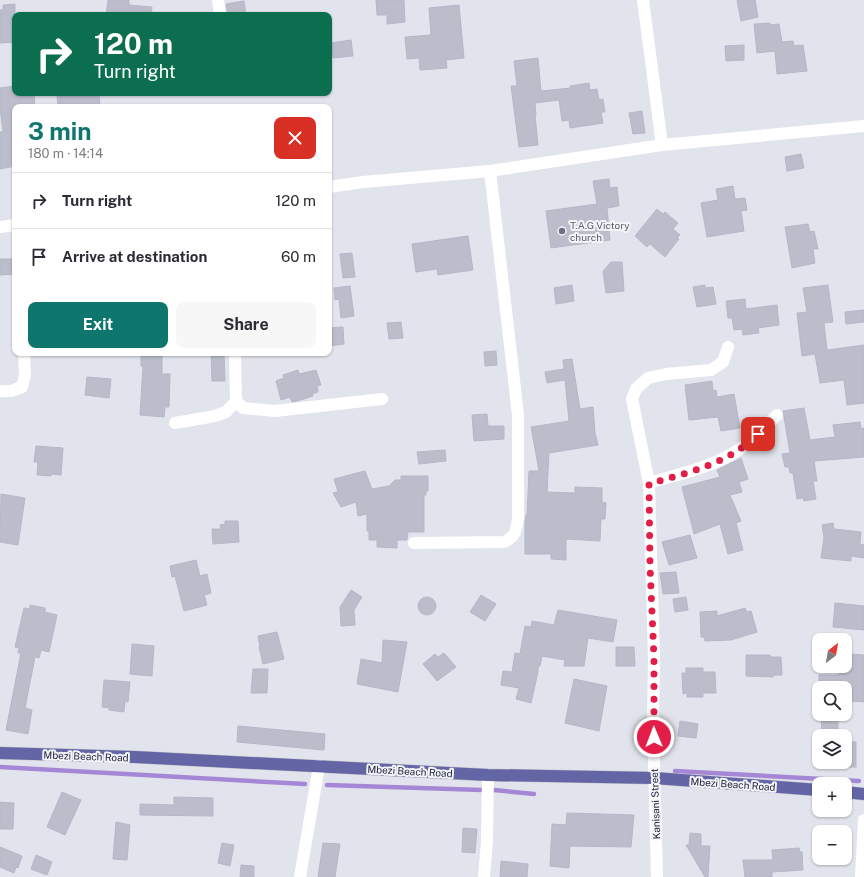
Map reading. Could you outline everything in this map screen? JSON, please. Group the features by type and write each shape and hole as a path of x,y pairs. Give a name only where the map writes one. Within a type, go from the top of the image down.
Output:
{"main road":[{"name":"Mbezi Beach Road","path":"0,753 135,757 488,775 654,778 812,789"},
{"path":"852,793 864,794"}],"street":[{"path":"218,0 220,12"},
{"path":"643,0 662,145"},
{"path":"332,187 363,182 490,171 662,145 864,126"},
{"path":"414,543 504,542 512,538 516,531 518,518 518,415 490,171"},
{"path":"0,227 12,225"},
{"name":"Kanisani Street","path":"657,877 653,724 654,658 650,566 649,484 632,399 636,389 648,378 666,374 711,370 723,362 728,347"},
{"path":"0,391 11,391 22,387 26,376 24,356"},
{"path":"175,423 215,416 226,412 236,401 235,356"},
{"path":"236,401 243,408 275,411 382,399"},
{"path":"649,484 704,467 724,459 749,443 777,415"},
{"path":"300,877 319,766"},
{"path":"484,877 487,842 488,775"},
{"path":"861,877 864,820"}],"building":[{"path":"108,0 129,0 129,5 152,7 151,12 106,12"},
{"path":"376,0 404,0 405,22 387,24 387,15 377,15"},
{"path":"737,0 755,0 758,17 741,21"},
{"path":"244,1 246,12 227,12 226,4"},
{"path":"15,4 15,12 12,12 12,42 0,43 0,10 3,10 3,5"},
{"path":"459,5 464,58 446,60 447,68 420,70 419,58 407,59 405,37 431,35 429,8"},
{"path":"770,23 770,25 779,24 782,42 793,41 794,46 803,45 807,71 777,74 775,51 757,53 754,24"},
{"path":"351,40 353,56 333,58 332,43"},
{"path":"744,45 744,60 726,61 725,46"},
{"path":"538,58 541,91 571,88 570,86 589,83 590,90 597,89 599,100 603,99 605,112 601,112 603,123 570,128 569,120 562,121 559,100 535,103 538,145 519,147 511,86 517,86 514,61"},
{"path":"12,86 12,96 34,96 35,104 12,104 12,167 0,169 0,132 3,132 0,108 0,88"},
{"path":"57,96 99,96 100,104 58,104"},
{"path":"642,111 645,133 633,134 629,113"},
{"path":"801,154 804,168 787,171 785,157"},
{"path":"609,179 610,188 617,187 619,206 607,208 610,240 551,248 546,211 597,204 593,181"},
{"path":"733,186 735,199 745,198 747,210 741,211 744,231 707,237 701,203 718,200 716,189"},
{"path":"657,209 663,214 665,212 678,223 673,229 680,235 677,237 679,239 665,257 650,244 647,247 635,236"},
{"path":"808,224 810,232 814,231 818,249 813,249 815,263 792,268 785,227"},
{"path":"468,236 473,270 438,275 437,269 416,272 412,244"},
{"path":"352,253 355,277 343,278 340,254"},
{"path":"0,259 12,259 12,274 0,275"},
{"path":"611,262 622,262 624,291 606,293 603,271"},
{"path":"572,285 574,301 556,304 554,288"},
{"path":"705,285 705,288 713,287 716,304 697,307 693,287"},
{"path":"828,285 833,322 824,323 827,350 864,345 864,403 847,405 844,380 820,383 815,354 802,356 797,313 807,312 803,288"},
{"path":"350,286 354,316 341,318 339,299 335,300 334,288"},
{"path":"745,299 746,309 777,305 779,325 758,328 759,333 743,335 742,329 734,330 732,318 728,318 726,301"},
{"path":"864,310 864,322 846,324 845,312"},
{"path":"401,322 403,338 389,339 387,323"},
{"path":"343,327 344,344 332,346 332,328"},
{"path":"496,351 497,365 485,366 484,352"},
{"path":"141,356 162,356 162,374 170,374 169,407 165,407 164,417 140,415 143,366 141,366"},
{"path":"211,356 224,356 225,381 212,381"},
{"path":"572,359 580,409 593,407 595,433 598,445 549,453 547,492 575,493 575,487 602,488 602,502 606,503 605,519 601,519 600,541 566,539 566,560 551,559 551,554 525,554 525,522 527,515 529,471 539,471 531,427 569,421 565,380 547,383 545,372 564,369 563,360"},
{"path":"298,370 299,374 316,370 321,385 317,386 318,392 312,394 313,396 297,401 292,402 290,397 281,400 276,381 284,378 283,375"},
{"path":"87,377 111,379 109,398 85,395"},
{"path":"712,381 713,391 716,390 717,397 734,394 740,428 721,431 718,417 689,420 685,385"},
{"path":"804,408 810,440 835,437 833,425 860,422 861,429 864,428 864,457 814,461 817,481 813,481 816,499 804,501 803,498 797,499 793,473 790,473 789,467 785,467 782,454 790,453 783,411"},
{"path":"487,414 488,426 504,426 504,439 474,441 472,415"},
{"path":"36,446 63,448 61,475 37,475 38,462 34,462"},
{"path":"445,450 446,461 419,464 417,452"},
{"path":"741,458 748,479 739,482 742,492 730,495 741,521 736,523 743,550 728,554 720,524 694,534 682,487 720,477 717,470"},
{"path":"365,471 372,489 389,486 395,480 401,480 401,476 428,476 428,491 426,491 426,495 424,495 424,532 408,532 407,540 397,540 397,548 377,547 377,540 369,540 369,531 367,531 367,514 358,516 356,502 341,507 333,493 338,492 334,479"},
{"path":"1,494 25,498 18,545 0,542"},
{"path":"225,521 238,521 239,542 213,544 212,529 221,529 220,525 225,524"},
{"path":"833,523 834,529 861,532 860,544 864,545 864,558 851,556 851,561 821,558 824,538 822,525"},
{"path":"690,535 697,558 669,565 662,542"},
{"path":"196,560 200,576 207,574 211,593 204,595 207,605 184,611 175,576 172,577 170,566"},
{"path":"676,572 679,593 663,594 660,573"},
{"path":"351,590 362,597 354,610 355,625 341,626 340,607"},
{"path":"481,595 496,604 485,621 470,612"},
{"path":"427,597 433,600 436,606 433,612 427,615 421,612 418,606 421,600"},
{"path":"686,597 688,610 675,612 673,599"},
{"path":"835,603 864,606 864,630 833,627"},
{"path":"30,605 45,608 45,612 57,615 49,652 41,650 39,658 35,657 25,708 32,710 28,734 6,730 21,653 18,653 19,648 15,647 24,608 30,609"},
{"path":"745,608 747,612 751,611 757,632 731,640 705,641 704,637 701,637 700,612 717,611 717,616"},
{"path":"558,610 617,620 613,642 588,638 584,666 564,666 565,660 542,656 540,666 538,666 531,703 516,699 519,688 501,685 503,671 512,672 515,653 520,654 525,626 531,627 532,621 554,625"},
{"path":"277,632 284,659 263,664 258,636"},
{"path":"383,640 407,642 398,692 357,684 361,659 382,663"},
{"path":"132,644 154,646 152,676 130,674"},
{"path":"616,647 634,647 635,666 616,666"},
{"path":"444,653 456,667 437,681 423,664 435,654 438,657"},
{"path":"852,654 864,655 864,702 852,701 852,681 819,681 819,675 839,675 839,673 852,673"},
{"path":"746,655 770,655 770,657 781,657 782,675 774,675 773,677 746,676"},
{"path":"686,668 703,668 703,672 715,672 716,693 703,693 703,697 687,697 687,693 683,694 682,673 686,673"},
{"path":"253,669 268,669 267,693 251,693"},
{"path":"574,679 607,686 599,731 565,723"},
{"path":"104,680 130,682 128,702 125,701 124,712 109,710 109,708 102,707"},
{"path":"680,721 698,724 696,738 678,736"},
{"path":"821,721 838,721 838,729 822,729"},
{"path":"238,726 325,734 324,750 237,742"},
{"path":"852,742 856,742 856,767 852,767"},
{"path":"62,792 81,800 65,835 47,827"},
{"path":"174,797 213,798 213,816 140,815 140,804 174,805"},
{"path":"0,802 14,803 13,829 0,829"},
{"path":"567,813 634,815 631,847 570,846 569,868 550,866 552,824 566,825"},
{"path":"116,822 130,825 127,860 113,859"},
{"path":"463,828 477,829 475,853 462,852"},
{"path":"690,833 701,834 701,846 710,846 708,877 705,877 686,845 689,845"},
{"path":"222,843 234,845 230,866 218,863"},
{"path":"323,843 340,844 335,877 318,877"},
{"path":"0,847 22,856 18,868 16,867 14,873 0,867"},
{"path":"799,848 800,852 802,852 803,870 772,872 772,877 745,877 743,860 773,860 772,850"},
{"path":"36,855 52,862 47,875 31,869"},
{"path":"501,861 528,864 527,877 500,877"},
{"path":"241,865 254,866 254,877 240,877"}],"waterway":[{"path":"0,767 305,784"},
{"path":"675,771 859,781"},
{"path":"327,785 482,790"},
{"path":"494,790 534,794"}],"place":[{"name":"T.A.G Victory church","path":"562,231"}],"route":[{"path":"654,737 654,658 650,566 649,484 704,467 724,459 749,443 758,434"}]}
